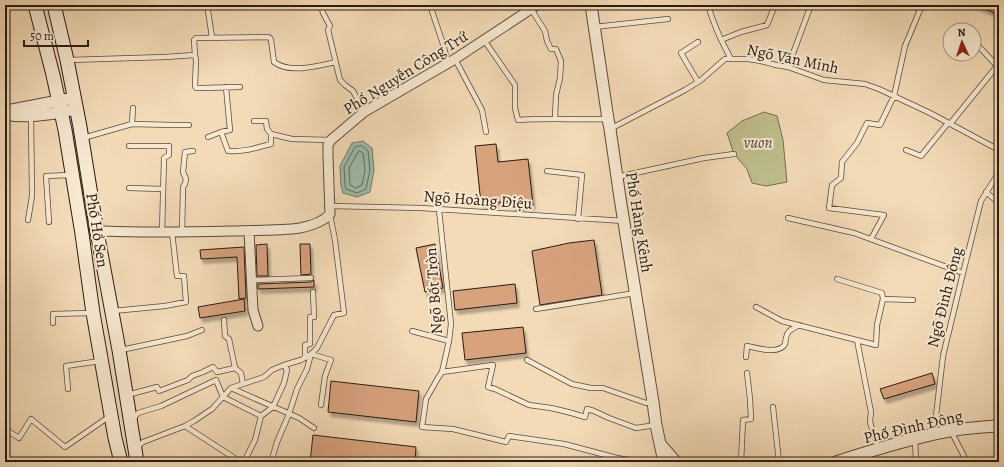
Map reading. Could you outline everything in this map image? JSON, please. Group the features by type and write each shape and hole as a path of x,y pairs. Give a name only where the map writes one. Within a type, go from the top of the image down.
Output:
{"main road":[{"name":"Phố Hồ Sen","path":"35,5 65,130 101,361 121,462"},
{"name":"Phố Hồ Sen","path":"54,5 67,60 96,232 127,395 136,456"}],"street":[{"name":"Phố Hàng Kênh","path":"591,5 659,443 672,462"},
{"name":"Phố Nguyễn Công Trứ","path":"331,140 364,112 452,61 534,7"},
{"path":"5,114 14,116 31,115 75,104"},
{"path":"5,114 14,110 60,107"},
{"path":"96,232 182,233 249,231 301,228 320,221 327,218 330,210 328,145 331,140"},
{"path":"249,231 253,310 258,326"},
{"name":"Phố Đình Đông","path":"836,462 878,448 934,434 999,426"}],"lane":[{"path":"212,37 208,11 214,5"},
{"path":"321,5 323,13 330,26 328,30 340,80 353,91 364,112"},
{"path":"430,5 444,44 452,61 482,110 486,132"},
{"path":"708,5 720,40 731,59"},
{"path":"720,40 767,25 775,5"},
{"path":"788,66 811,5"},
{"path":"871,239 884,215 829,208 832,185 841,178 842,162 857,143 867,123 880,125 894,96 905,46 922,5"},
{"path":"534,7 547,41 551,48 556,49 561,61 560,78 556,95 555,118"},
{"path":"594,27 668,19"},
{"path":"240,87 196,88 194,40 196,38 268,37 271,40 274,62 277,65 289,68 303,68 336,62"},
{"path":"484,40 515,84 515,108 518,120 555,118 582,119 609,124"},
{"path":"698,42 681,53 698,82"},
{"path":"906,150 921,156 998,66 982,49"},
{"path":"67,60 195,55"},
{"name":"Ngõ Văn Minh","path":"609,124 685,90 698,82 725,59 748,59 761,61 776,66 788,66 824,80 865,84 879,88 999,150"},
{"path":"208,137 230,130 226,87"},
{"path":"132,124 133,108"},
{"path":"28,220 32,196 31,115"},
{"path":"254,121 266,121 267,130 271,134 292,139 331,140"},
{"path":"81,139 132,124 189,125"},
{"path":"221,132 228,151 240,152 271,144 271,134"},
{"path":"129,146 169,146 169,155 164,158 162,233"},
{"path":"182,233 183,187 186,179 184,172 185,152 193,151"},
{"path":"617,177 704,158 734,154"},
{"path":"547,171 582,175 578,219"},
{"name":"Ngõ Đình Đông","path":"934,434 943,356 963,272 981,201 999,172"},
{"path":"49,222 46,176 72,175"},
{"path":"129,188 163,189"},
{"path":"986,192 999,203"},
{"name":"Ngõ Hoàng Diệu","path":"330,210 420,208 624,221"},
{"path":"136,456 142,442 185,426 212,409 231,388 264,377 272,370 301,360 317,348 334,315 344,313 330,210"},
{"name":"Ngõ Bốt Tròn","path":"439,210 451,324 442,372 426,399 422,427 453,429 506,442 509,436 564,444 617,458 640,462"},
{"path":"788,218 854,233 963,272"},
{"path":"112,311 165,306 186,302 184,276 177,276 172,232"},
{"path":"252,280 311,278"},
{"path":"756,307 782,321 876,345 877,325 883,299 882,293 838,279"},
{"path":"305,358 305,345 310,344 310,317 314,317 313,292"},
{"path":"536,309 635,293"},
{"path":"883,299 913,300"},
{"path":"53,323 53,314 93,313"},
{"path":"224,320 225,336 228,339 235,368 241,373 243,384"},
{"path":"746,357 747,346 768,350 777,350 782,347 786,342 788,331 799,325"},
{"path":"6,330 6,380"},
{"path":"119,350 187,336 202,330"},
{"path":"412,332 449,341"},
{"path":"857,340 871,412 870,422 878,448"},
{"path":"311,354 331,360 325,376 321,405"},
{"path":"271,462 297,388 307,369 311,354"},
{"path":"526,360 572,384 591,388 603,388 646,403 653,402"},
{"path":"68,388 66,366 101,361"},
{"path":"442,372 493,364 488,387 529,405 551,408 585,417 587,408 636,428 656,425"},
{"path":"185,426 235,460 244,462 255,440 261,416 273,407 284,383 287,370 284,365"},
{"path":"127,395 157,387 158,391 188,380 192,376 213,367 217,372 235,368"},
{"path":"741,462 743,420 751,419 747,373"},
{"path":"130,422 138,413 160,406 216,380 223,397 261,416"},
{"path":"231,388 299,418 314,428"},
{"path":"773,407 779,462"},
{"path":"5,429 19,438 31,418 65,447 111,415"},
{"path":"951,431 967,462"},
{"path":"915,439 916,462"}],"green space":[{"name":"vuon","path":"764,112 777,116 783,140 787,182 766,186 752,183 747,169 734,154 727,133 742,121"}],"water":[{"path":"363,141 372,148 374,170 370,192 357,197 343,193 341,186 340,166 352,143"}],"building":[{"path":"975,5 999,5 999,15"},
{"path":"496,144 498,162 528,159 533,205 512,207 511,201 481,204 475,146"},
{"path":"594,240 602,295 540,305 532,251 569,243"},
{"path":"267,244 268,276 257,276 256,245"},
{"path":"300,244 310,244 311,274 301,275"},
{"path":"435,244 443,288 425,292 416,248"},
{"path":"244,247 246,298 239,299 237,257 201,259 200,250"},
{"path":"314,280 314,287 258,289 258,284 311,282"},
{"path":"515,284 517,303 455,310 453,291"},
{"path":"244,299 245,311 200,318 198,307"},
{"path":"523,327 526,353 465,360 462,333"},
{"path":"932,373 935,384 884,399 880,389"},
{"path":"331,381 419,391 416,422 328,412"},
{"path":"313,435 416,447 415,462 310,462"}]}
